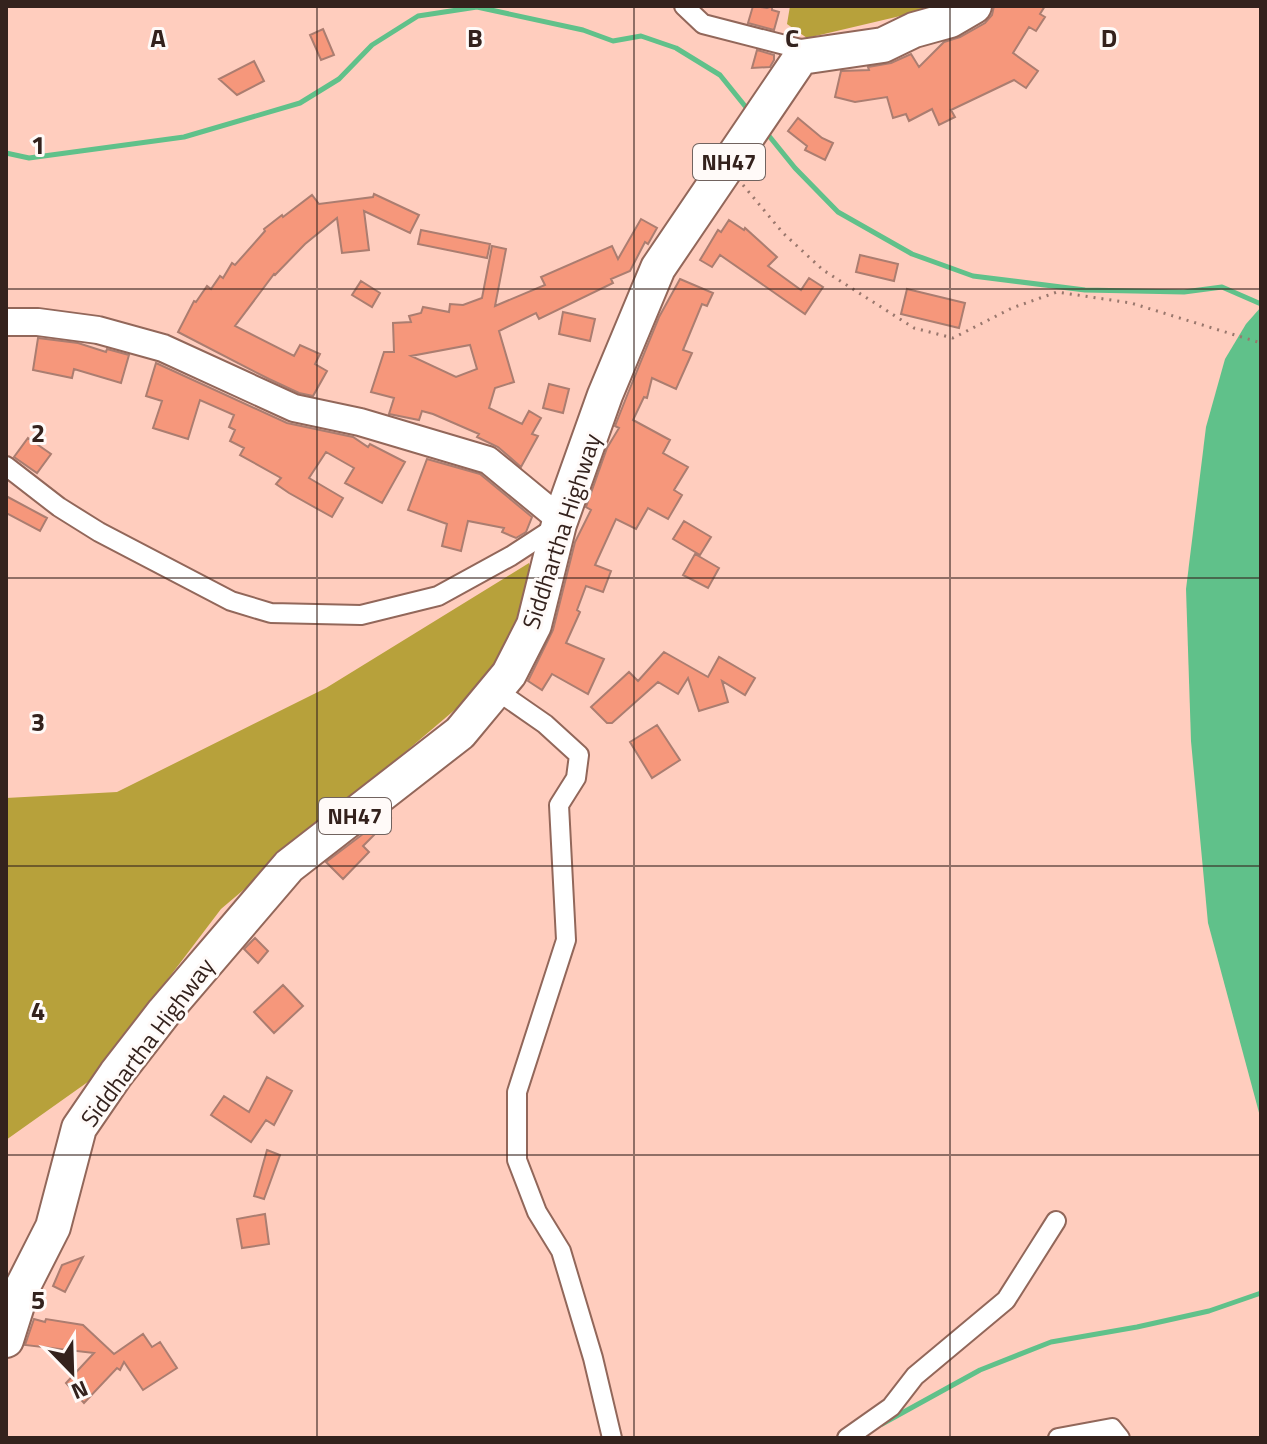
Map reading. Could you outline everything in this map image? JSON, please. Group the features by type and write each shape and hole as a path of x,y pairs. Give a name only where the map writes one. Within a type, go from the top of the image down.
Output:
{"highway":[{"path":"810,55 883,45 914,30 950,20 974,6"},
{"name":"Siddhartha Highway","path":"6,1340 23,1286 53,1227 79,1128 116,1074 164,1012 289,866 460,733 509,674 534,625 560,522 605,395 658,268 810,55"}],"street":[{"path":"684,6 703,24 810,55"},
{"path":"6,322 38,322 98,330 163,348 294,408 360,422 488,460 560,522 511,556 438,596 361,615 271,613 231,601 169,571 59,507 6,466"},
{"path":"496,690 545,724 579,755 576,778 559,805 566,940 517,1092 517,1160 537,1212 561,1251 593,1358 612,1438"},
{"path":"847,1438 891,1407 915,1376 1006,1300 1056,1221"},
{"path":"1058,1438 1112,1428 1120,1438"}],"path":[{"path":"743,184 783,233 823,270 914,328 953,338 1012,308 1057,292 1131,303 1261,343"}],"shaded area":[{"path":"790,6 935,6 807,38 787,24"},
{"path":"1261,307 1261,1120 1208,923 1191,741 1186,589 1206,427 1225,359 1246,324"},
{"path":"529,563 535,590 514,641 471,696 221,909 92,1079 6,1140 6,798 117,792 326,688"}],"building":[{"path":"753,6 772,6 772,10 779,12 774,30 748,23"},
{"path":"994,6 1045,6 1040,14 1045,17 1036,31 1029,27 1013,53 1038,71 1026,88 1014,80 951,110 955,117 939,125 932,109 909,121 906,114 893,118 887,97 855,102 835,97 841,71 869,70 868,67 891,63 911,54 919,67 944,42 985,23 992,15"},
{"path":"323,29 334,55 321,60 310,35"},
{"path":"757,50 774,55 770,67 752,68"},
{"path":"254,61 264,81 237,95 219,79"},
{"path":"798,118 833,143 825,160 805,150 807,146 788,131"},
{"path":"374,194 419,215 410,233 364,211 369,250 342,253 337,218 274,274 235,326 294,356 300,345 320,354 315,364 327,371 313,396 269,379 178,332 194,301 207,286 211,289 220,276 223,278 232,263 235,265 264,229 282,215 312,195 319,204 373,197"},
{"path":"641,219 657,228 648,244 645,242 630,271 611,279 613,283 539,319 536,313 499,331 514,382 495,388 489,408 522,424 529,411 541,418 532,434 538,436 521,467 498,447 477,437 479,434 433,414 422,411 419,420 389,414 394,398 371,392 384,352 394,352 393,323 411,322 409,316 421,313 423,307 449,312 450,304 463,305 482,298 492,246 506,249 495,306 545,285 541,277 612,246 618,259","holes":["470,345 477,369 456,377 411,356"]},
{"path":"729,220 745,228 777,257 768,266 801,290 809,278 823,287 805,314 720,255 712,267 700,260 718,230 721,232"},
{"path":"421,230 490,244 487,258 418,244"},
{"path":"860,255 898,264 894,281 856,272"},
{"path":"680,279 713,293 707,306 702,304 683,350 692,353 676,389 652,378 647,398 644,397 633,420 670,440 663,453 688,467 674,490 682,495 668,519 648,508 636,529 616,519 595,565 611,571 603,592 586,586 577,610 580,612 566,643 604,659 588,694 552,674 542,690 528,681 553,630 575,542 591,510 586,507 607,448 619,428 615,426 659,317"},
{"path":"361,281 380,293 372,307 352,295"},
{"path":"907,289 965,303 959,328 901,314"},
{"path":"563,312 595,319 590,341 559,334"},
{"path":"38,338 78,343 129,355 121,383 74,369 72,378 33,370"},
{"path":"156,363 287,423 353,437 368,447 370,444 405,462 382,503 345,483 354,468 326,452 309,478 343,498 332,517 289,493 276,484 281,478 240,455 244,448 230,441 235,430 229,427 234,415 200,400 188,439 153,428 162,401 146,396"},
{"path":"549,384 569,389 563,413 543,408"},
{"path":"28,438 51,454 37,473 14,457"},
{"path":"427,459 480,474 532,517 526,532 516,538 502,532 504,528 468,521 461,551 442,546 447,524 408,510"},
{"path":"6,496 47,518 40,531 6,513"},
{"path":"684,521 711,537 700,555 673,539"},
{"path":"695,554 719,568 708,588 683,575"},
{"path":"664,652 708,677 719,657 755,678 745,695 722,681 728,702 699,711 688,678 678,694 658,682 612,723 607,723 591,707 629,672 638,681"},
{"path":"657,725 680,760 652,778 630,742"},
{"path":"388,815 391,818 363,846 369,852 343,879 326,862"},
{"path":"255,938 268,951 258,963 244,949"},
{"path":"283,985 303,1006 274,1033 254,1012"},
{"path":"267,1077 292,1091 274,1125 266,1120 251,1142 211,1115 224,1096 249,1112"},
{"path":"267,1150 280,1155 264,1199 254,1196"},
{"path":"265,1214 269,1244 242,1248 237,1219"},
{"path":"83,1257 65,1292 53,1286 62,1265"},
{"path":"34,1319 83,1325 114,1354 143,1334 152,1347 160,1342 177,1368 143,1390 124,1362 120,1370 117,1368 84,1403 66,1383 94,1353 25,1345"}],"waterway":[{"path":"6,153 29,158 184,137 300,103 339,79 372,45 418,16 477,7 583,30 613,41 641,36 676,48 720,75 749,111"},
{"path":"765,131 795,168 838,212 912,254 973,276 1085,290 1184,292 1222,287 1261,304"},
{"path":"882,1424 980,1370 1051,1342 1209,1311 1261,1293"}]}
